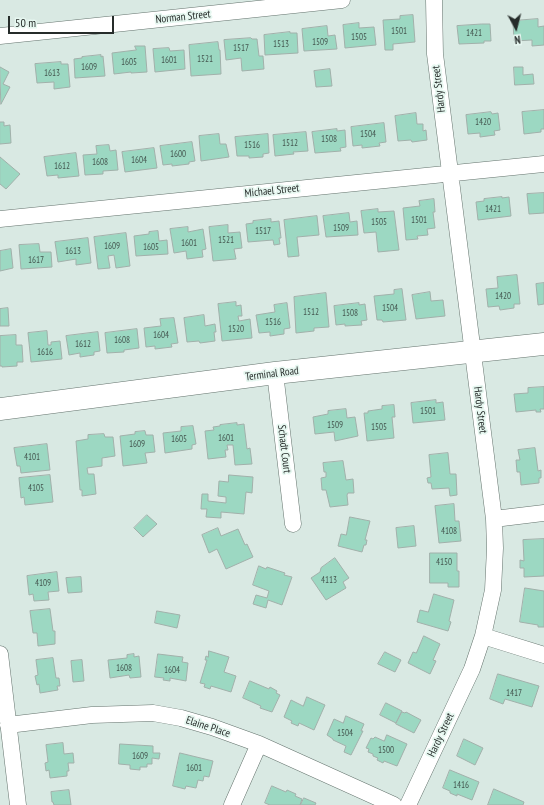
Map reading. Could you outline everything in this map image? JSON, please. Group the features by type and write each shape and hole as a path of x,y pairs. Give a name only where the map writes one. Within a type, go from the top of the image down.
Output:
{"main road":[{"name":"Terminal Road","path":"0,409 275,373 544,344"}],"street":[{"name":"Norman Street","path":"0,36 342,0"},
{"name":"Hardy Street","path":"408,805 472,669 483,636 493,590 495,548 494,519 435,54 434,0"},
{"name":"Michael Street","path":"0,219 544,164"},
{"name":"Schadt Court","path":"275,373 293,524"},
{"path":"494,519 544,513"},
{"path":"483,636 544,655"},
{"path":"0,654 18,805"},
{"name":"Elaine Place","path":"8,725 92,715 153,713 181,718 212,727 259,744 394,805"},
{"path":"232,805 259,744"}],"building":[{"path":"413,15 415,42 393,44 393,50 385,50 383,20 400,19 400,16"},
{"path":"538,19 538,27 544,26 544,45 532,46 532,40 514,41 513,21"},
{"path":"359,23 359,28 374,27 376,45 345,48 343,25"},
{"path":"490,24 491,41 484,41 484,43 459,44 457,26"},
{"path":"327,26 328,36 335,35 337,49 304,51 302,29"},
{"path":"290,32 297,33 298,53 265,55 264,35"},
{"path":"257,39 259,56 263,56 264,69 242,71 241,58 226,60 224,40"},
{"path":"218,42 220,50 221,74 191,76 189,45"},
{"path":"135,46 145,46 147,72 114,74 112,53 136,50"},
{"path":"169,48 170,51 184,50 185,69 155,72 153,49"},
{"path":"101,55 101,57 103,56 105,76 75,78 74,59"},
{"path":"61,62 61,64 68,64 70,87 54,89 54,82 37,83 35,64"},
{"path":"0,67 9,72 3,84 10,87 1,104"},
{"path":"514,67 523,67 523,75 533,74 534,84 515,85"},
{"path":"330,69 332,86 316,87 314,71"},
{"path":"544,110 544,129 541,129 541,132 524,134 522,112"},
{"path":"491,112 492,114 498,113 500,130 494,131 495,135 480,137 480,133 468,134 466,115"},
{"path":"416,113 417,124 423,124 423,131 426,130 427,140 412,142 411,140 398,141 395,116"},
{"path":"0,122 4,122 4,126 10,125 11,143 0,144"},
{"path":"384,123 386,142 379,143 380,146 362,148 362,145 353,146 351,127"},
{"path":"337,129 337,131 345,130 346,147 340,148 341,151 315,153 312,132"},
{"path":"306,132 308,151 293,152 294,154 275,156 273,135"},
{"path":"219,134 220,144 226,144 229,157 201,161 199,136"},
{"path":"268,134 269,153 263,154 263,157 249,158 249,156 237,156 235,137"},
{"path":"192,142 195,161 189,162 189,164 172,166 172,164 163,165 160,146"},
{"path":"109,145 110,151 116,150 118,170 103,171 103,174 85,175 83,155 97,154 96,146"},
{"path":"154,148 157,168 125,172 122,152"},
{"path":"76,153 79,176 58,178 58,175 47,176 44,157"},
{"path":"0,157 20,174 6,189 0,184"},
{"path":"544,193 544,213 529,214 527,194"},
{"path":"509,197 511,216 478,220 476,202 484,201 484,199"},
{"path":"434,199 435,212 433,212 435,228 427,229 428,235 417,236 418,239 406,240 403,208 420,206 419,201"},
{"path":"378,209 378,212 394,211 399,250 378,252 376,232 364,233 361,211"},
{"path":"349,213 350,222 357,221 358,235 326,237 323,216"},
{"path":"317,216 319,235 297,237 299,256 288,257 284,220"},
{"path":"271,219 271,222 279,221 281,238 279,238 280,244 274,245 273,240 248,242 246,224 253,223 253,221"},
{"path":"228,225 228,233 240,232 242,248 234,249 236,259 213,261 209,227"},
{"path":"188,227 188,232 203,229 206,249 202,250 203,257 187,259 186,251 174,253 170,229"},
{"path":"158,231 159,241 167,240 168,254 136,256 134,236"},
{"path":"126,233 130,266 116,268 114,255 108,256 110,268 98,269 94,237"},
{"path":"88,238 91,263 76,265 76,259 58,262 55,242"},
{"path":"39,244 40,252 51,252 52,267 21,269 19,245"},
{"path":"11,249 13,268 0,271 0,251"},
{"path":"517,275 520,304 514,304 514,308 500,310 499,306 488,307 486,289 498,288 497,277"},
{"path":"544,283 544,304 538,305 536,284"},
{"path":"402,289 406,320 383,322 382,320 377,320 374,296 394,294 394,290"},
{"path":"430,292 431,301 443,300 445,316 416,319 412,295"},
{"path":"326,293 329,327 314,328 314,331 296,333 294,297"},
{"path":"236,302 236,306 241,305 242,316 238,316 239,321 250,319 252,338 222,341 218,304"},
{"path":"287,303 290,328 284,329 284,334 270,336 270,332 259,333 256,315 275,312 274,305"},
{"path":"359,303 359,305 365,304 367,320 361,321 362,325 336,325 334,306"},
{"path":"8,308 9,326 0,326 0,309"},
{"path":"204,315 205,326 215,324 215,341 200,343 199,341 187,342 184,318"},
{"path":"174,318 178,343 171,344 172,347 155,349 155,346 146,347 144,328 161,326 160,319"},
{"path":"137,329 139,348 124,350 124,352 107,353 105,333"},
{"path":"47,331 48,345 51,345 51,342 60,341 62,359 31,362 28,333"},
{"path":"98,332 100,351 94,352 94,355 80,357 80,353 69,355 66,336"},
{"path":"16,335 16,345 22,345 23,362 17,362 17,366 2,367 0,366 0,336"},
{"path":"544,387 544,409 540,409 541,412 536,412 536,410 516,412 514,394 528,393 528,388"},
{"path":"436,400 436,403 443,402 445,420 413,423 411,403"},
{"path":"394,405 395,417 392,417 394,438 367,441 364,413 382,409 382,406"},
{"path":"346,409 347,418 355,417 358,436 335,441 334,432 315,434 313,417 328,414 328,411"},
{"path":"237,423 237,425 244,424 247,449 250,448 252,464 235,465 233,445 227,445 228,450 225,450 226,457 208,459 205,431 214,430 213,427 220,425"},
{"path":"193,426 196,444 192,445 192,449 165,453 163,433 181,431 181,427"},
{"path":"145,431 146,435 153,435 155,452 145,453 147,463 123,466 120,436"},
{"path":"104,434 105,437 113,437 115,456 102,458 102,466 87,468 88,474 94,474 96,494 82,496 82,490 80,490 76,441 88,439 88,435"},
{"path":"47,444 50,470 21,473 20,466 17,466 14,448"},
{"path":"535,448 538,471 541,470 541,478 539,478 539,483 521,485 520,472 517,472 516,460 520,460 518,450"},
{"path":"448,453 450,474 456,474 457,495 450,496 449,488 432,489 431,483 428,483 427,478 431,477 429,455"},
{"path":"343,461 346,480 353,479 354,493 348,493 347,495 348,505 330,507 326,490 322,490 321,478 326,477 323,463"},
{"path":"50,475 53,502 25,505 24,497 21,498 19,478"},
{"path":"229,475 253,477 252,493 246,492 244,514 221,512 221,518 206,517 207,509 201,509 202,494 208,494 208,501 226,503 226,497 218,496 219,481 228,482"},
{"path":"454,504 455,521 459,521 461,541 439,543 435,506"},
{"path":"147,515 157,524 143,537 134,528"},
{"path":"350,517 370,521 365,540 367,540 366,545 364,545 362,552 338,546 341,534 346,535"},
{"path":"414,526 416,546 398,548 396,528"},
{"path":"218,528 221,536 238,529 245,545 247,544 253,557 226,569 217,549 209,553 202,535"},
{"path":"544,539 544,576 524,577 524,568 520,568 520,560 524,561 523,540"},
{"path":"430,553 457,553 459,587 448,587 448,583 430,583"},
{"path":"335,558 349,578 343,582 346,588 326,600 311,578 320,572 321,568"},
{"path":"259,566 285,573 284,575 292,577 282,605 268,600 266,608 253,604 256,595 267,598 269,591 253,585"},
{"path":"57,572 59,591 48,592 49,600 34,601 33,594 29,595 27,576"},
{"path":"81,577 82,592 68,593 66,578"},
{"path":"525,588 544,591 544,627 538,627 538,625 520,622"},
{"path":"434,594 454,600 449,621 451,622 448,631 417,622 420,610 428,612"},
{"path":"50,609 53,631 55,631 55,644 38,646 37,633 33,633 30,611"},
{"path":"157,611 180,615 177,628 155,623"},
{"path":"424,636 440,644 433,660 436,661 430,674 408,663 413,652 416,653"},
{"path":"209,651 229,657 224,672 236,676 231,692 211,686 210,689 204,687 205,684 200,683 207,660 205,660 206,656 208,657"},
{"path":"385,652 401,660 395,672 378,664"},
{"path":"134,654 134,657 139,656 141,677 130,678 129,675 110,678 108,660 127,658 127,655"},
{"path":"158,654 183,657 182,662 188,663 186,681 170,678 170,681 163,680 164,678 155,677"},
{"path":"53,658 56,678 59,678 60,686 57,686 58,690 40,693 39,684 37,685 35,676 38,675 36,660"},
{"path":"82,660 84,681 73,682 71,661"},
{"path":"498,674 539,686 532,707 505,699 503,704 490,699"},
{"path":"250,681 269,689 270,687 277,691 276,693 280,695 272,712 260,708 261,706 243,698"},
{"path":"307,697 325,705 314,730 299,723 298,726 291,723 292,721 284,717 291,700 303,706"},
{"path":"386,703 402,711 396,723 380,715"},
{"path":"402,712 406,712 421,720 414,733 396,724"},
{"path":"346,716 364,724 361,731 363,731 351,755 344,752 346,746 333,740 327,735 334,719 343,723"},
{"path":"387,735 407,744 397,766 377,760 378,758 368,752 369,749 366,748 371,738 373,739 375,737 384,741"},
{"path":"464,739 483,748 475,765 457,756"},
{"path":"63,743 64,754 73,753 74,763 68,763 69,771 67,771 67,776 50,778 49,770 46,771 45,763 48,762 46,745"},
{"path":"120,744 153,746 153,753 160,753 159,759 152,758 152,764 147,764 147,767 140,767 140,770 130,769 130,765 119,764"},
{"path":"180,753 213,761 209,777 204,776 203,781 198,780 196,788 186,786 185,789 173,786"},
{"path":"450,770 479,782 472,800 457,794 457,796 443,788"},
{"path":"272,786 286,792 287,790 296,794 295,796 302,799 300,805 270,805 265,803"},
{"path":"494,789 524,802 523,805 488,805"},
{"path":"69,790 71,805 54,805 52,802 51,792"},
{"path":"304,798 316,803 315,805 301,805"}]}
